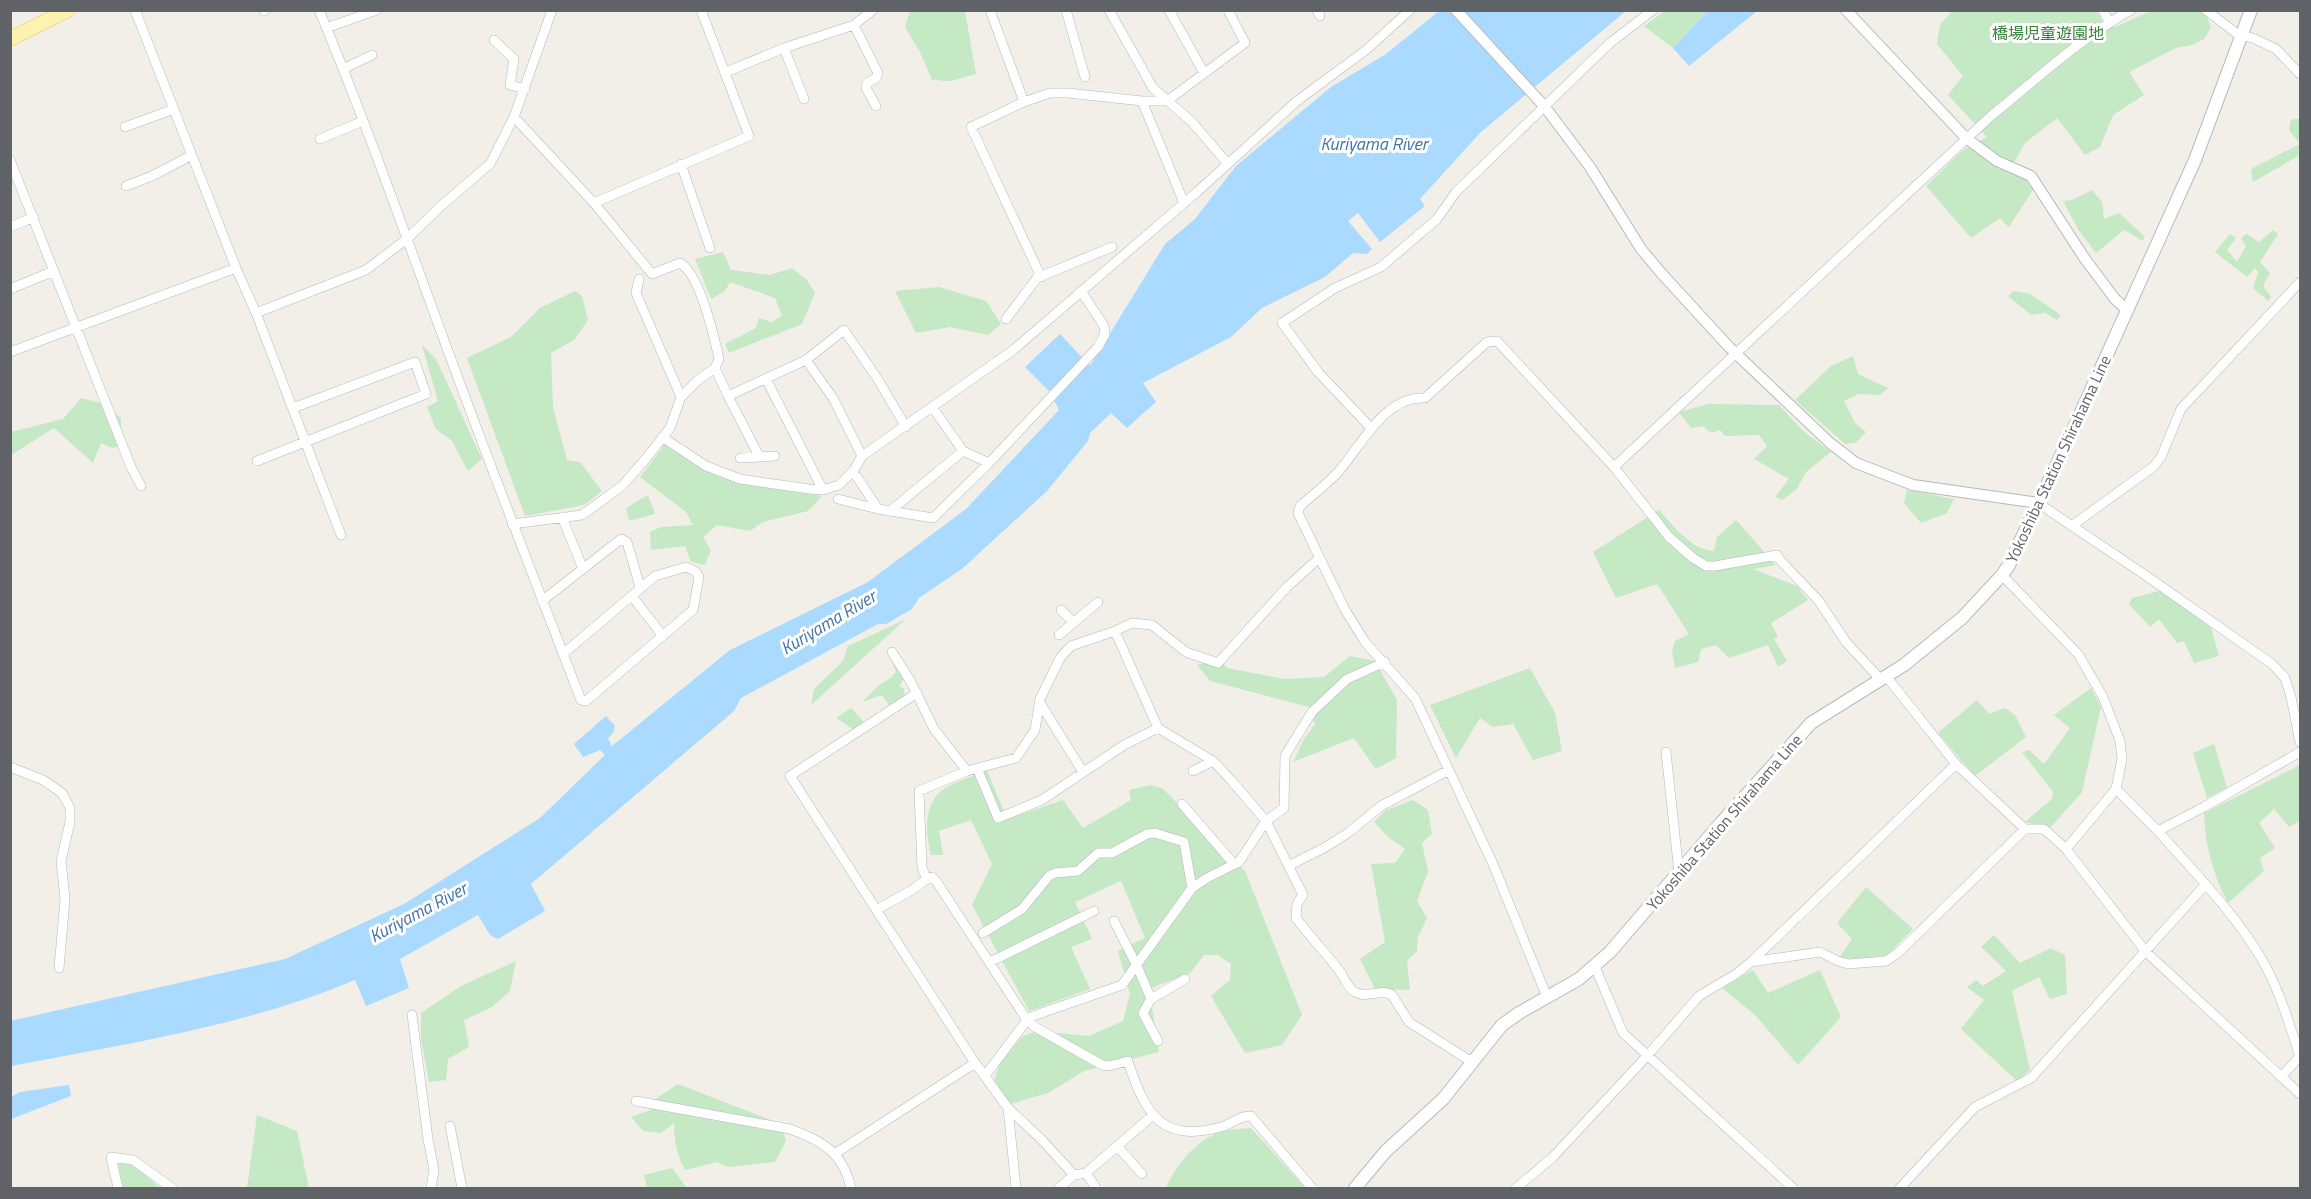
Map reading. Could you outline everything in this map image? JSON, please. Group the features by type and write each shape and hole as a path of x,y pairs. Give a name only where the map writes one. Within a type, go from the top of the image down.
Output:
{"main road":[{"name":"Yokoshiba Station Shirahama Line","path":"1355,1188 1386,1151 1443,1099 1502,1025 1519,1012 1595,967 1789,745 1811,723 1884,678 1962,618 2002,575 2038,503 2195,160 2251,10"},
{"path":"10,39 63,12"}],"street":[{"path":"135,10 236,268 256,313 341,535"},
{"path":"319,10 408,238 512,524 581,700 586,701 693,610 699,577 687,567 655,576 563,654"},
{"path":"326,28 377,10"},
{"path":"256,313 366,270 408,238 490,164 514,117 552,10"},
{"path":"594,203 749,136 701,10"},
{"path":"990,10 1024,102"},
{"path":"1066,10 1085,77"},
{"path":"1110,10 1154,88 1192,122 1228,164"},
{"path":"1169,10 1204,73"},
{"path":"1041,277 971,127 1024,102 1050,93 1167,101 1245,42 1228,10"},
{"path":"663,437 706,466 740,479 823,490 839,485 854,470 862,456 1012,351 1184,203 1297,101 1366,50 1410,10"},
{"path":"1456,10 1545,107 1590,166 1641,249 1662,274 1737,354 1830,442 1856,463 1913,485 2038,503 2073,525 2272,664 2285,678 2301,742"},
{"path":"1371,428 1318,372 1282,323 1335,288 1381,267 1437,219 1456,192 1610,44 1653,10"},
{"path":"1846,10 1966,138 1997,161 2031,176 2085,259 2115,299 2127,310"},
{"path":"2103,10 2109,22"},
{"path":"1614,467 1966,138 2033,79 2109,22 2131,10"},
{"path":"2206,10 2227,27 2270,45 2301,74"},
{"path":"726,72 784,48 854,25 870,12"},
{"path":"854,25 878,73 876,78 867,83 866,88 876,106"},
{"path":"494,40 514,59 510,85 525,89"},
{"path":"784,48 804,99"},
{"path":"343,69 372,55"},
{"path":"1142,101 1184,203"},
{"path":"125,127 174,109"},
{"path":"512,524 582,515 622,486 670,428 681,397 698,380 715,368 718,359 716,344 696,285 685,266 680,263 652,274 594,203 514,117"},
{"path":"320,139 363,121"},
{"path":"126,186 153,176 192,155"},
{"path":"10,160 131,467 141,486"},
{"path":"681,164 710,248"},
{"path":"10,227 33,217"},
{"path":"1006,319 1037,278 1112,247"},
{"path":"10,352 236,268"},
{"path":"10,289 54,271"},
{"path":"639,279 636,293 681,397"},
{"path":"2073,525 2153,467 2161,457 2181,409 2301,282"},
{"path":"838,499 878,509 933,518 989,463 1098,347 1105,334 1104,326 1082,291"},
{"path":"728,396 807,360 843,330 877,378 906,427"},
{"path":"1547,997 1493,864 1415,698 1365,642 1344,608 1298,513 1300,506 1340,470 1371,428 1403,400 1425,398 1487,342 1497,341 1614,467 1669,537 1693,558 1706,566 1777,555 1780,561 1819,601 1846,642 1884,678 1956,764 2025,829 2044,829 2066,849 2146,952 2301,1094"},
{"path":"807,360 833,398 862,456"},
{"path":"257,461 426,394 415,362 293,408"},
{"path":"715,368 759,456"},
{"path":"766,379 823,490"},
{"path":"933,408 963,451 989,463"},
{"path":"890,511 963,451"},
{"path":"740,458 775,456"},
{"path":"856,477 878,509"},
{"path":"562,517 583,569"},
{"path":"542,601 621,539 627,542 640,587"},
{"path":"927,879 922,868 920,791 967,771 1016,758 1035,730 1040,703 1060,658 1071,646 1132,623 1152,625 1186,652 1218,663 1287,587 1319,558"},
{"path":"2002,575 2078,654 2103,697 2120,741 2122,759 2116,789 2066,849"},
{"path":"632,596 662,635"},
{"path":"1059,635 1098,602"},
{"path":"1061,610 1074,623"},
{"path":"1115,631 1158,728 1213,761 1266,821 1304,895 1297,904 1296,918 1351,990 1365,995 1388,992 1409,1022 1472,1062"},
{"path":"892,652 917,693 934,729 967,771"},
{"path":"985,1076 1030,1017 1122,985 1192,888 1239,862 1266,821 1284,808 1286,756 1312,712 1347,679 1385,662"},
{"path":"917,693 790,776 975,1063 1008,1108 1041,1139 1074,1176"},
{"path":"1040,703 1083,772"},
{"path":"976,768 998,818 1042,800 1124,745 1158,728"},
{"path":"1666,752 1679,873"},
{"path":"2158,831 2301,752"},
{"path":"1193,771 1213,761"},
{"path":"1516,1188 1552,1158 1647,1056 1699,996 1736,974 1751,962 1956,764"},
{"path":"10,767 44,780 62,792 70,808 70,822 61,861 65,899 59,968"},
{"path":"1290,865 1324,848 1381,806 1449,770"},
{"path":"2116,789 2206,884 2234,917 2262,959 2275,986 2300,1056 2281,1077"},
{"path":"1182,804 1234,864"},
{"path":"1751,962 1820,952 1838,962 1848,964 1886,961 1907,945 2025,829"},
{"path":"983,933 1022,909 1049,876 1055,873 1078,871 1098,853 1112,853 1147,834 1155,833 1184,842 1192,888"},
{"path":"876,910 932,877 1027,1020 1102,1065 1128,1062 1139,1092 1153,1115 1160,1122 1175,1130 1193,1132 1229,1125 1240,1117 1251,1116 1312,1188"},
{"path":"1900,1188 1975,1107 2031,1077 2206,884"},
{"path":"990,962 1094,910"},
{"path":"1114,921 1151,999"},
{"path":"1595,967 1623,1033 1793,1188"},
{"path":"1158,1041 1143,1012 1151,999 1185,979"},
{"path":"412,1015 434,1170 431,1188"},
{"path":"836,1153 975,1063"},
{"path":"636,1101 790,1129 808,1135 836,1153 848,1175 851,1188"},
{"path":"1008,1108 1016,1188"},
{"path":"1059,1188 1074,1176 1086,1173 1153,1115"},
{"path":"450,1126 462,1188"},
{"path":"1118,1146 1142,1174"},
{"path":"118,1188 111,1157 134,1160 172,1188"},
{"path":"1086,1173 1096,1188"}],"green space":[{"path":"910,11 965,11 976,74 951,81 932,80 920,52 905,27"},
{"path":"1665,11 1708,11 1673,48 1644,26"},
{"name":"橋場児童遊園地","path":"1952,11 2097,11 2103,22 2115,27 2151,11 2201,11 2206,15 2211,27 2204,39 2192,45 2176,48 2129,72 2144,95 2113,115 2100,147 2085,155 2057,118 2025,143 2009,171 2024,177 2033,190 2009,227 2000,218 1971,238 1926,186 1963,150 1987,137 1948,95 1963,76 1937,44 1940,25"},
{"path":"2300,118 2300,144 2289,130 2291,120"},
{"path":"2300,144 2300,155 2253,182 2251,169"},
{"path":"2092,190 2102,202 2104,219 2119,213 2144,236 2143,241 2124,230 2096,253 2078,229 2063,201 2072,200"},
{"path":"2273,230 2278,234 2260,262 2270,273 2263,286 2271,297 2268,301 2253,288 2258,273 2255,268 2247,277 2215,252 2230,234 2236,238 2227,250 2237,262 2246,246 2241,238 2247,234 2259,242"},
{"path":"723,252 731,270 770,275 792,268 807,280 815,293 802,324 729,353 725,344 756,328 759,318 771,322 782,316 775,298 730,282 725,291 711,299 695,259"},
{"path":"939,287 986,301 1001,324 988,335 950,327 916,333 895,291"},
{"path":"575,291 582,296 588,320 574,340 551,353 553,407 567,460 580,462 602,491 584,505 525,516 467,358 511,337 540,308"},
{"path":"2014,291 2030,294 2061,315 2057,320 2045,313 2031,315 2008,296"},
{"path":"422,345 436,359 482,459 468,471 452,441 436,429 427,407 438,401"},
{"path":"1853,356 1858,374 1888,388 1880,395 1859,394 1844,401 1855,423 1866,432 1855,443 1845,444 1795,400 1831,366"},
{"path":"81,398 101,403 121,418 121,446 112,448 101,443 93,463 54,428 11,455 11,432 63,419"},
{"path":"1708,404 1779,405 1803,431 1831,452 1806,472 1797,489 1782,500 1775,497 1789,479 1754,459 1767,446 1759,435 1725,436 1720,430 1711,433 1703,426 1691,428 1679,412"},
{"path":"665,444 707,471 758,486 822,496 808,511 763,522 750,531 717,525 703,537 711,550 705,565 691,562 685,546 651,550 650,532 661,527 693,525 686,512 640,477"},
{"path":"1907,490 1954,499 1947,513 1921,523 1904,503"},
{"path":"648,495 655,514 629,521 626,508"},
{"path":"1659,510 1690,542 1706,550 1714,551 1717,537 1736,520 1776,565 1753,569 1797,586 1808,600 1771,623 1778,637 1774,639 1787,661 1778,667 1768,645 1729,658 1716,645 1701,649 1698,662 1675,668 1672,650 1675,641 1689,634 1657,584 1616,598 1593,552"},
{"path":"2163,590 2211,627 2219,656 2194,663 2184,641 2177,643 2159,619 2150,627 2129,604 2132,598"},
{"path":"906,619 811,705 814,689 843,661 848,646"},
{"path":"1350,656 1375,661 1397,700 1396,758 1376,769 1354,738 1293,762 1304,739 1315,724 1309,707 1210,681 1197,665 1220,659 1227,668 1285,679 1324,677"},
{"path":"892,661 902,664 909,671 899,686 904,689 905,703 891,708 882,695 862,702 896,672"},
{"path":"1530,668 1555,713 1562,751 1533,760 1513,724 1493,727 1480,718 1456,758 1430,705"},
{"path":"2091,688 2101,707 2082,792 2050,828 2025,822 2052,799 2053,792 2022,752 2029,750 2044,764 2070,728 2054,715"},
{"path":"1977,700 1989,714 2005,708 2015,715 2026,737 1975,776 1938,733"},
{"path":"851,708 864,722 853,729 836,718"},
{"path":"2214,744 2227,788 2207,798 2193,753"},
{"path":"2300,765 2300,821 2289,827 2274,809 2259,823 2275,848 2260,858 2264,871 2228,903 2211,860 2204,813"},
{"path":"987,770 1007,819 1063,800 1083,828 1131,800 1129,790 1150,785 1162,788 1245,871 1302,1015 1282,1045 1245,1053 1211,996 1230,980 1231,964 1218,955 1204,955 1190,973 1149,989 1159,1052 1084,1071 1048,1093 1010,1104 994,1080 1002,1058 1023,1036 1038,1031 1089,1036 1123,1021 1130,994 1118,951 1145,938 1121,881 1075,902 1092,939 1071,947 1090,989 1029,1011 972,905 992,864 971,820 939,831 943,855 931,855 929,847 927,822 935,798 950,786"},
{"path":"1413,800 1428,810 1432,834 1422,843 1428,871 1417,901 1427,918 1418,937 1417,951 1407,961 1410,990 1375,989 1360,959 1385,942 1371,864 1395,863 1405,849 1388,837 1374,822 1386,810"},
{"path":"1866,887 1913,929 1887,955 1859,959 1839,958 1852,939 1837,923"},
{"path":"1994,935 2020,963 2051,948 2065,955 2067,994 2050,999 2039,977 2012,991 2030,1070 2017,1081 1961,1029 1984,1000 1967,987 1976,980 1983,986 2006,971 1981,947"},
{"path":"516,961 510,991 492,1007 464,1020 469,1047 448,1059 446,1080 429,1082 421,1039 421,1013 461,986"},
{"path":"1753,970 1768,993 1820,970 1841,1017 1798,1065 1755,1015 1722,988"},
{"path":"678,1084 781,1124 786,1141 775,1162 729,1167 717,1162 685,1170 677,1148 674,1123 661,1133 643,1131 631,1117 651,1110 651,1102"},
{"path":"257,1115 297,1131 309,1188 247,1188"},
{"path":"1251,1128 1305,1188 1166,1188 1180,1163 1200,1143 1217,1133"},
{"path":"118,1163 134,1165 160,1188 123,1188"},
{"path":"672,1168 687,1188 647,1188 644,1175"}],"water":[{"name":"Kuriyama River","path":"1439,11 1626,11 1481,132 1420,199 1425,206 1380,242 1358,213 1348,221 1372,249 1367,254 1353,253 1325,277 1262,308 1231,337 1143,383 1156,402 1127,428 1111,413 1090,433 1088,441 1047,491 963,568 919,598 912,609 886,624 878,624 741,698 734,711 531,884 545,911 498,939 490,935 478,915 400,959 409,988 366,1006 355,980 271,1010 228,1022 11,1066 10,1021 285,959 404,904 540,818 605,755 600,750 583,757 574,744 606,716 615,726 608,738 612,746 730,650 868,582 966,509 1059,410 1050,392 1025,367 1060,334 1090,366 1165,244 1195,219 1236,166 1331,87 1386,54"},
{"path":"1708,11 1757,11 1689,66 1673,48"},
{"path":"69,1085 71,1096 11,1119 11,1097 20,1092"}]}
